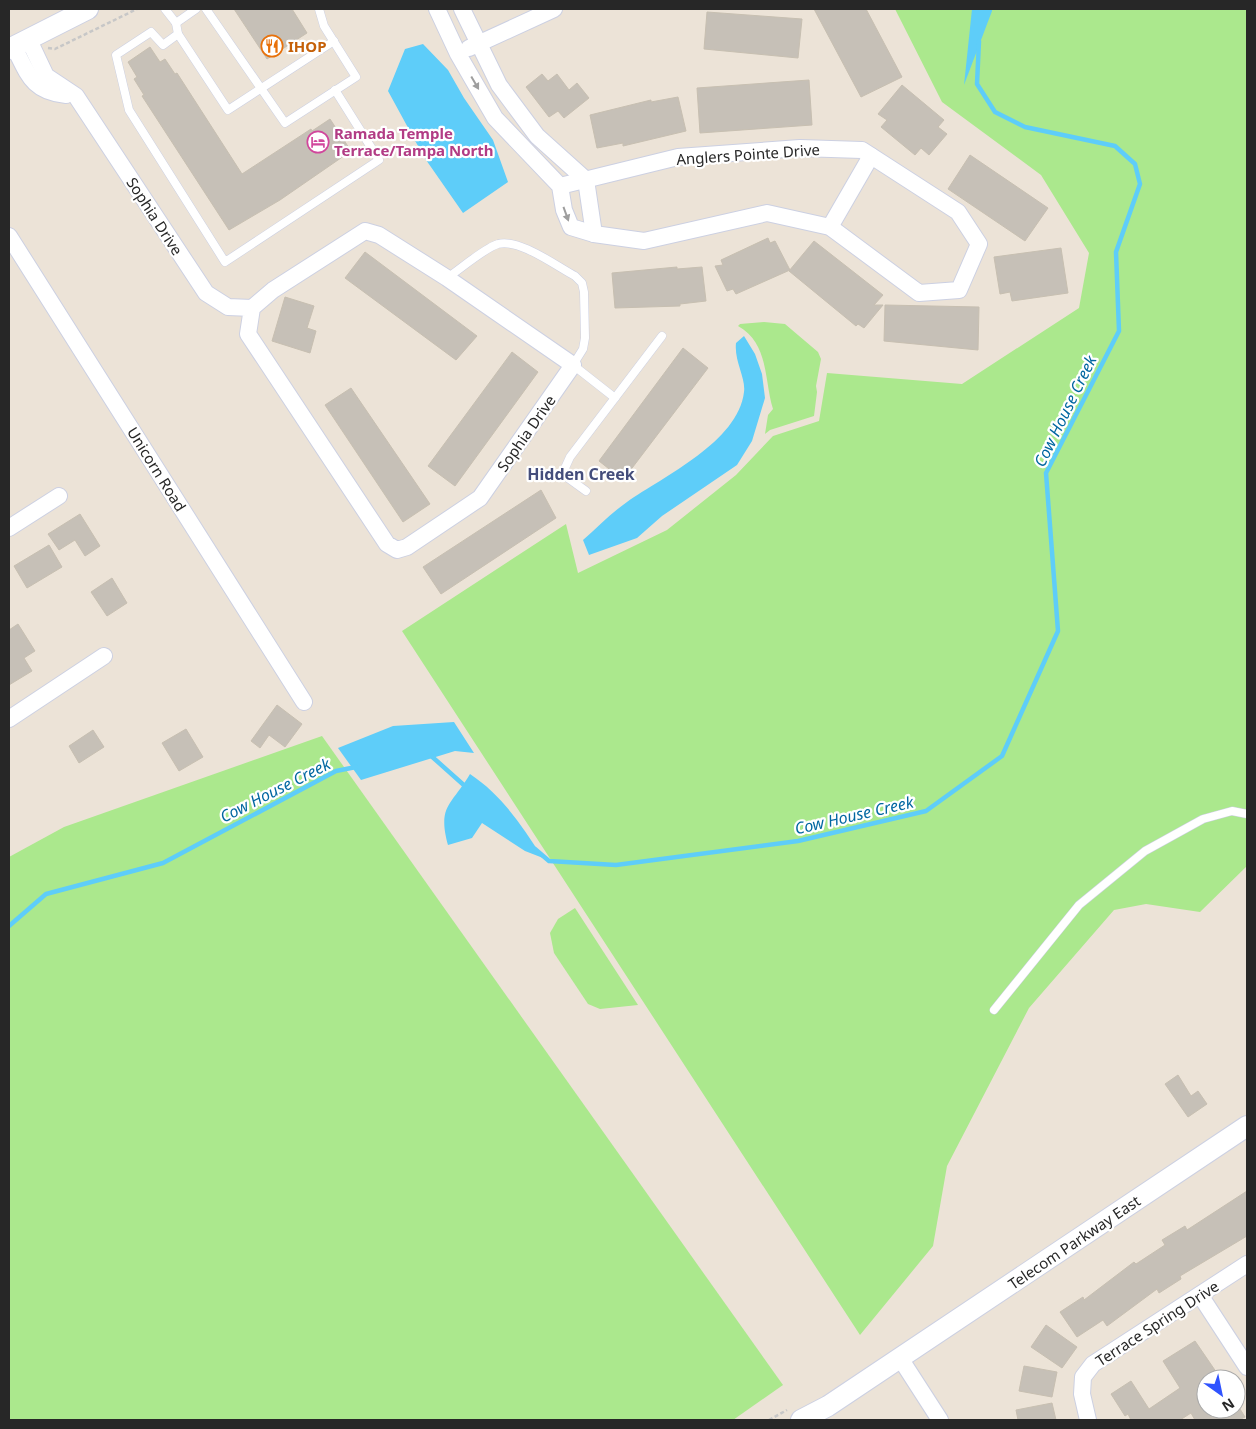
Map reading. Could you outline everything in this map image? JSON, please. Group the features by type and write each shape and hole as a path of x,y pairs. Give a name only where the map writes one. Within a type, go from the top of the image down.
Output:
{"street":[{"path":"25,46 88,9"},
{"path":"437,9 458,54 495,118 560,186"},
{"path":"462,9 500,84 537,136 586,180 594,234"},
{"path":"458,54 554,9"},
{"name":"Sophia Drive","path":"25,46 46,76 76,96 206,293 228,307 252,308 248,334 387,544 397,550 407,547 480,498 573,365"},
{"path":"523,149 537,136"},
{"name":"Anglers Pointe Drive","path":"800,148 862,150 958,212 979,244 959,290 919,293 830,227 767,213 644,241 594,234 571,227 564,210 560,186 586,180 678,157 800,148"},
{"path":"830,227 872,156"},
{"path":"252,308 273,290 365,230 379,235 447,278 573,365"},
{"name":"Unicorn Road","path":"9,236 304,702"},
{"path":"9,528 59,496"},
{"path":"9,719 104,656"},
{"name":"Telecom Parkway East","path":"801,1420 828,1406 1247,1126"},
{"name":"Terrace Spring Drive","path":"1088,1420 1082,1394 1083,1377 1093,1364 1247,1264"},
{"path":"1200,1295 1247,1367"},
{"path":"900,1358 940,1420"}],"lane":[{"path":"165,9 176,23 178,34 228,110 334,41"},
{"path":"176,23 196,9"},
{"path":"206,9 285,123 356,77 324,26 319,9"},
{"path":"178,34 163,45 151,32 116,55 129,110 225,262 380,160 335,90"},
{"path":"447,278 497,244 509,243 520,246 575,276 582,282 584,292 585,338 583,349 573,365 615,398"},
{"path":"586,491 568,478 565,468 570,457 662,336"},
{"path":"994,1010 1079,905 1145,851 1204,819 1232,811 1247,814"}],"path":[{"path":"25,46 55,49 137,9"}],"green space":[{"path":"895,9 1247,9 1247,866 1200,912 1146,904 1114,910 1029,1008 947,1166 933,1246 860,1335 402,631 566,524 578,573 667,530 736,475 773,436 819,421 827,373 962,384 1079,308 1089,253 1041,175 942,102"},
{"path":"764,322 785,324 818,352 821,359 816,386 814,416 770,430 765,434 768,415 773,409 764,363 755,342 748,333 738,326 740,324"},
{"path":"322,736 783,1385 733,1420 9,1420 9,857 64,827"},
{"path":"575,908 638,1005 600,1009 588,1004 554,953 550,933 558,919"}],"water":[{"path":"972,9 992,9 992,11 964,85"},
{"path":"423,44 448,70 464,98 493,140 508,182 463,213 424,157 388,91 405,49"},
{"path":"744,336 755,354 762,374 765,398 752,441 737,465 662,516 637,538 589,555 583,540 621,506 697,456 728,427 739,410 744,392 736,343"},
{"path":"454,722 474,753 455,751 361,780 338,748 393,726"},
{"path":"470,774 502,802 543,858 525,851 482,823 472,838 448,845 445,832 445,813"}],"building":[{"name":"IHOP","path":"234,9 292,9 307,33 267,59"},
{"path":"814,9 866,9 902,77 861,97"},
{"path":"707,12 802,19 798,58 704,49"},
{"name":"Ramada Temple Terrace/Tampa North","path":"150,47 160,62 165,59 175,74 177,73 242,174 311,129 312,131 330,119 351,151 280,200 229,230 142,96 144,95 134,79 137,77 128,62"},
{"path":"542,74 548,81 557,74 569,90 577,83 589,98 564,118 558,111 549,117 526,87"},
{"path":"809,80 812,125 700,133 697,88"},
{"path":"902,85 944,120 938,127 947,134 929,155 921,148 915,155 881,127 887,120 878,114"},
{"path":"678,97 686,131 623,146 623,143 597,148 590,115 651,100 651,102"},
{"path":"970,155 1048,208 1025,241 948,189"},
{"path":"768,238 770,243 775,241 790,270 736,294 733,289 727,291 715,266 723,265 721,260"},
{"path":"814,241 883,295 874,305 883,305 864,328 858,324 856,326 789,271"},
{"path":"1061,248 1068,293 1012,301 1010,292 1000,294 994,257"},
{"path":"365,252 477,336 456,360 345,278"},
{"path":"677,267 677,269 702,267 706,301 680,304 680,306 615,308 612,273"},
{"path":"285,297 314,306 307,328 316,331 310,353 272,341"},
{"path":"885,305 979,307 978,350 884,341"},
{"path":"683,348 708,368 623,480 599,461"},
{"path":"512,352 538,372 455,486 428,466"},
{"path":"351,388 430,504 403,522 325,405"},
{"path":"541,490 556,518 441,594 423,567"},
{"path":"80,514 100,546 85,556 75,540 59,550 48,534"},
{"path":"49,545 62,567 27,588 14,566"},
{"path":"112,578 127,603 107,616 91,592"},
{"path":"18,624 35,651 24,658 32,671 9,685 9,630"},
{"path":"277,705 302,724 285,747 269,735 260,748 251,741"},
{"path":"186,729 203,757 179,771 162,743"},
{"path":"93,730 104,747 79,763 69,746"},
{"path":"1178,1075 1191,1096 1198,1091 1207,1104 1188,1117 1165,1084"},
{"path":"1247,1191 1247,1236 1180,1276 1181,1279 1159,1293 1157,1289 1107,1326 1103,1320 1077,1337 1060,1312 1083,1297 1084,1300 1134,1262 1136,1264 1165,1245 1162,1240 1185,1226 1187,1230"},
{"path":"1046,1325 1077,1347 1062,1368 1031,1347"},
{"path":"1195,1341 1214,1369 1196,1369 1196,1419 1241,1419 1195,1420 1191,1413 1180,1420 1131,1420 1128,1414 1125,1416 1111,1394 1131,1381 1149,1409 1180,1388 1163,1361"},
{"path":"1024,1366 1057,1372 1052,1397 1019,1391"},
{"path":"1052,1403 1056,1420 1018,1420 1016,1410"}],"waterway":[{"name":"Cow House Creek","path":"535,849 549,861 616,865 798,841 926,811 1002,756 1058,631 1046,473 1119,331 1116,252 1140,184 1135,164 1115,146 1025,127 995,112 977,84 979,41"},
{"name":"Cow House Creek","path":"429,754 466,787"},
{"name":"Cow House Creek","path":"9,926 46,894 163,863 336,771 356,767"}],"place":[{"name":"IHOP","path":"272,46"},
{"name":"Ramada Temple Terrace/Tampa North","path":"318,142"}],"district":[{"name":"Hidden Creek","path":"581,474"}]}
